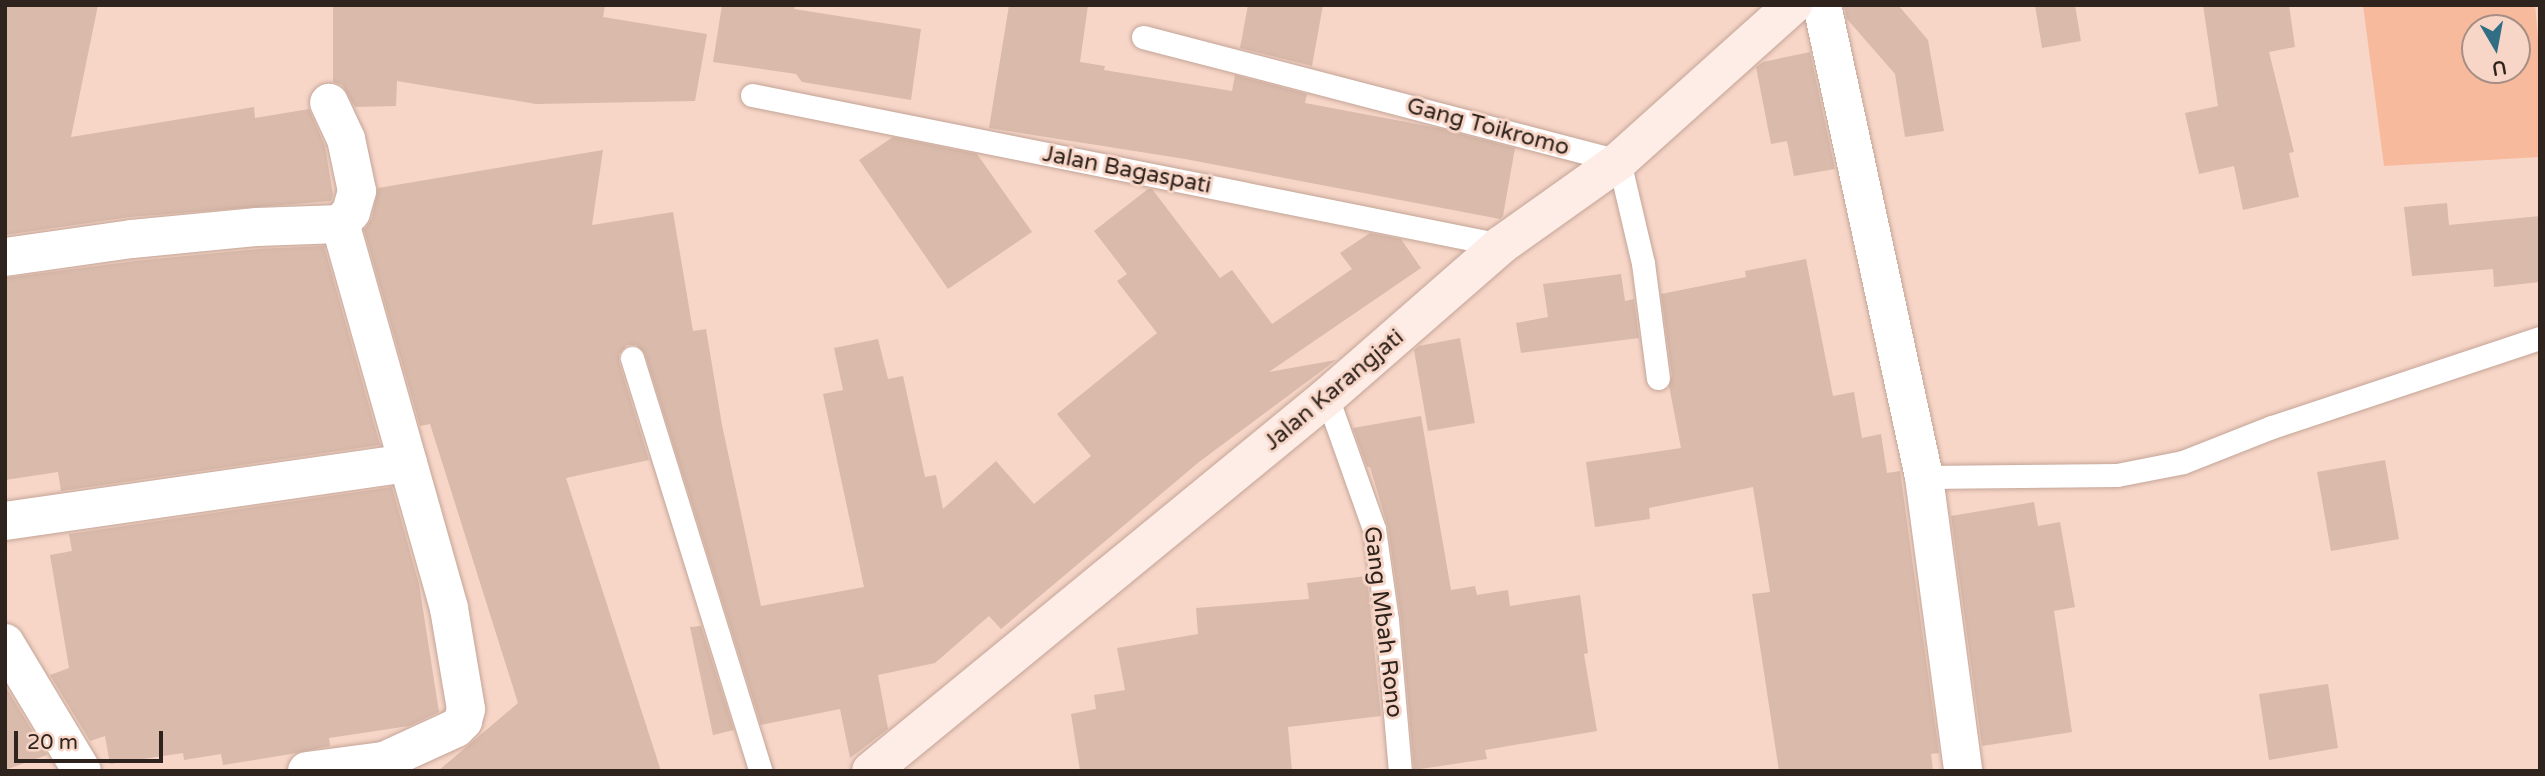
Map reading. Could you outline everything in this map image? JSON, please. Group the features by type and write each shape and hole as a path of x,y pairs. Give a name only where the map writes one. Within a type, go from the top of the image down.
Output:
{"street":[{"name":"Jalan Karangjati","path":"871,771 1327,397 1501,246 1619,161 1793,5"},
{"path":"1822,5 1924,477 1963,771"},
{"path":"5,257 188,234 340,224 351,212 357,191 346,139 329,103"},
{"path":"307,771 379,766 456,728 463,721 466,709 449,608 340,224"},
{"path":"5,521 408,463"},
{"path":"5,643 15,678 82,771"}],"lane":[{"name":"Gang Toikromo","path":"1143,37 1619,161"},
{"name":"Jalan Bagaspati","path":"752,95 1501,246"},
{"path":"1619,161 1643,263 1658,378"},
{"path":"1924,477 2117,475 2183,462 2272,427 2540,338"},
{"path":"632,358 761,771"},
{"name":"Gang Mbah Rono","path":"1327,397 1374,529 1387,620 1401,771"}],"shaded area":[{"path":"2363,5 2535,5 2540,58 2540,157 2384,166"}],"building":[{"path":"5,5 98,5 71,137 254,107 255,118 309,109 325,146 333,195 331,201 130,217 5,235"},
{"path":"333,5 605,5 603,17 707,34 695,101 536,104 397,81 396,106 355,107 342,85 333,82"},
{"path":"722,5 795,5 794,9 921,29 911,100 802,82 796,74 713,62"},
{"path":"1009,5 1088,5 1080,62 1105,66 1104,70 1232,91 1235,75 1307,94 1305,103 1438,128 1515,148 1503,216 1500,219 1185,159 989,128"},
{"path":"1248,5 1323,5 1312,66 1240,48"},
{"path":"1844,5 1898,5 1928,40 1944,131 1905,137 1895,74 1847,19"},
{"path":"2035,5 2075,5 2081,41 2042,48"},
{"path":"2203,5 2289,5 2295,47 2269,52 2294,152 2289,153 2299,197 2243,210 2234,166 2199,174 2185,113 2218,106"},
{"path":"1810,52 1835,169 1794,176 1787,141 1771,144 1756,67 1763,62"},
{"path":"893,137 977,154 1032,232 948,289 859,160"},
{"path":"603,150 592,225 673,212 693,331 706,329 722,425 761,606 864,587 823,394 843,390 834,348 878,339 888,379 903,376 925,477 936,475 943,509 996,461 1034,504 1091,456 1057,414 1157,333 1117,281 1127,274 1094,231 1148,189 1152,189 1220,278 1232,270 1272,324 1352,269 1340,253 1370,233 1401,239 1421,268 1269,372 1336,360 1199,462 1001,629 989,616 935,663 878,675 888,729 850,758 840,709 761,725 645,354 636,345 627,345 619,354 619,362 649,460 566,478 661,771 438,771 518,703 430,424 420,426 364,230 372,218 378,188"},
{"path":"2447,203 2449,225 2540,216 2540,282 2494,287 2493,269 2412,276 2404,207"},
{"path":"324,246 380,445 61,491 58,472 5,480 5,278 135,261 258,249"},
{"path":"1806,259 1833,396 1854,392 1862,438 1881,434 1887,473 1900,471 1939,753 1931,754 1933,771 1779,771 1752,594 1770,592 1753,487 1649,508 1650,519 1595,527 1586,462 1681,448 1669,386 1672,376 1661,294 1746,277 1745,271"},
{"path":"1621,274 1625,301 1634,299 1639,338 1521,353 1516,323 1548,317 1543,284"},
{"path":"1460,338 1475,423 1428,431 1414,350 1419,346"},
{"path":"1421,416 1451,590 1475,586 1477,595 1508,590 1510,606 1580,595 1588,653 1584,654 1597,731 1485,750 1487,759 1414,770 1401,619 1388,527 1370,467 1367,467 1353,428"},
{"path":"2385,460 2399,539 2331,551 2317,472"},
{"path":"392,487 419,584 439,712 409,726 329,738 330,746 223,765 221,754 184,760 183,753 110,764 105,736 90,741 50,675 69,668 50,555 72,551 69,534"},
{"path":"2034,502 2038,526 2060,522 2075,607 2054,611 2072,732 1982,746 1951,516"},
{"path":"1367,576 1381,716 1288,727 1292,771 1080,771 1071,714 1096,709 1094,695 1125,690 1117,648 1198,634 1196,608 1309,599 1307,583"},
{"path":"701,626 734,730 713,735 690,627"},
{"path":"2328,684 2338,748 2269,760 2259,694"},
{"path":"7,689 47,755 5,770 5,690"}]}
